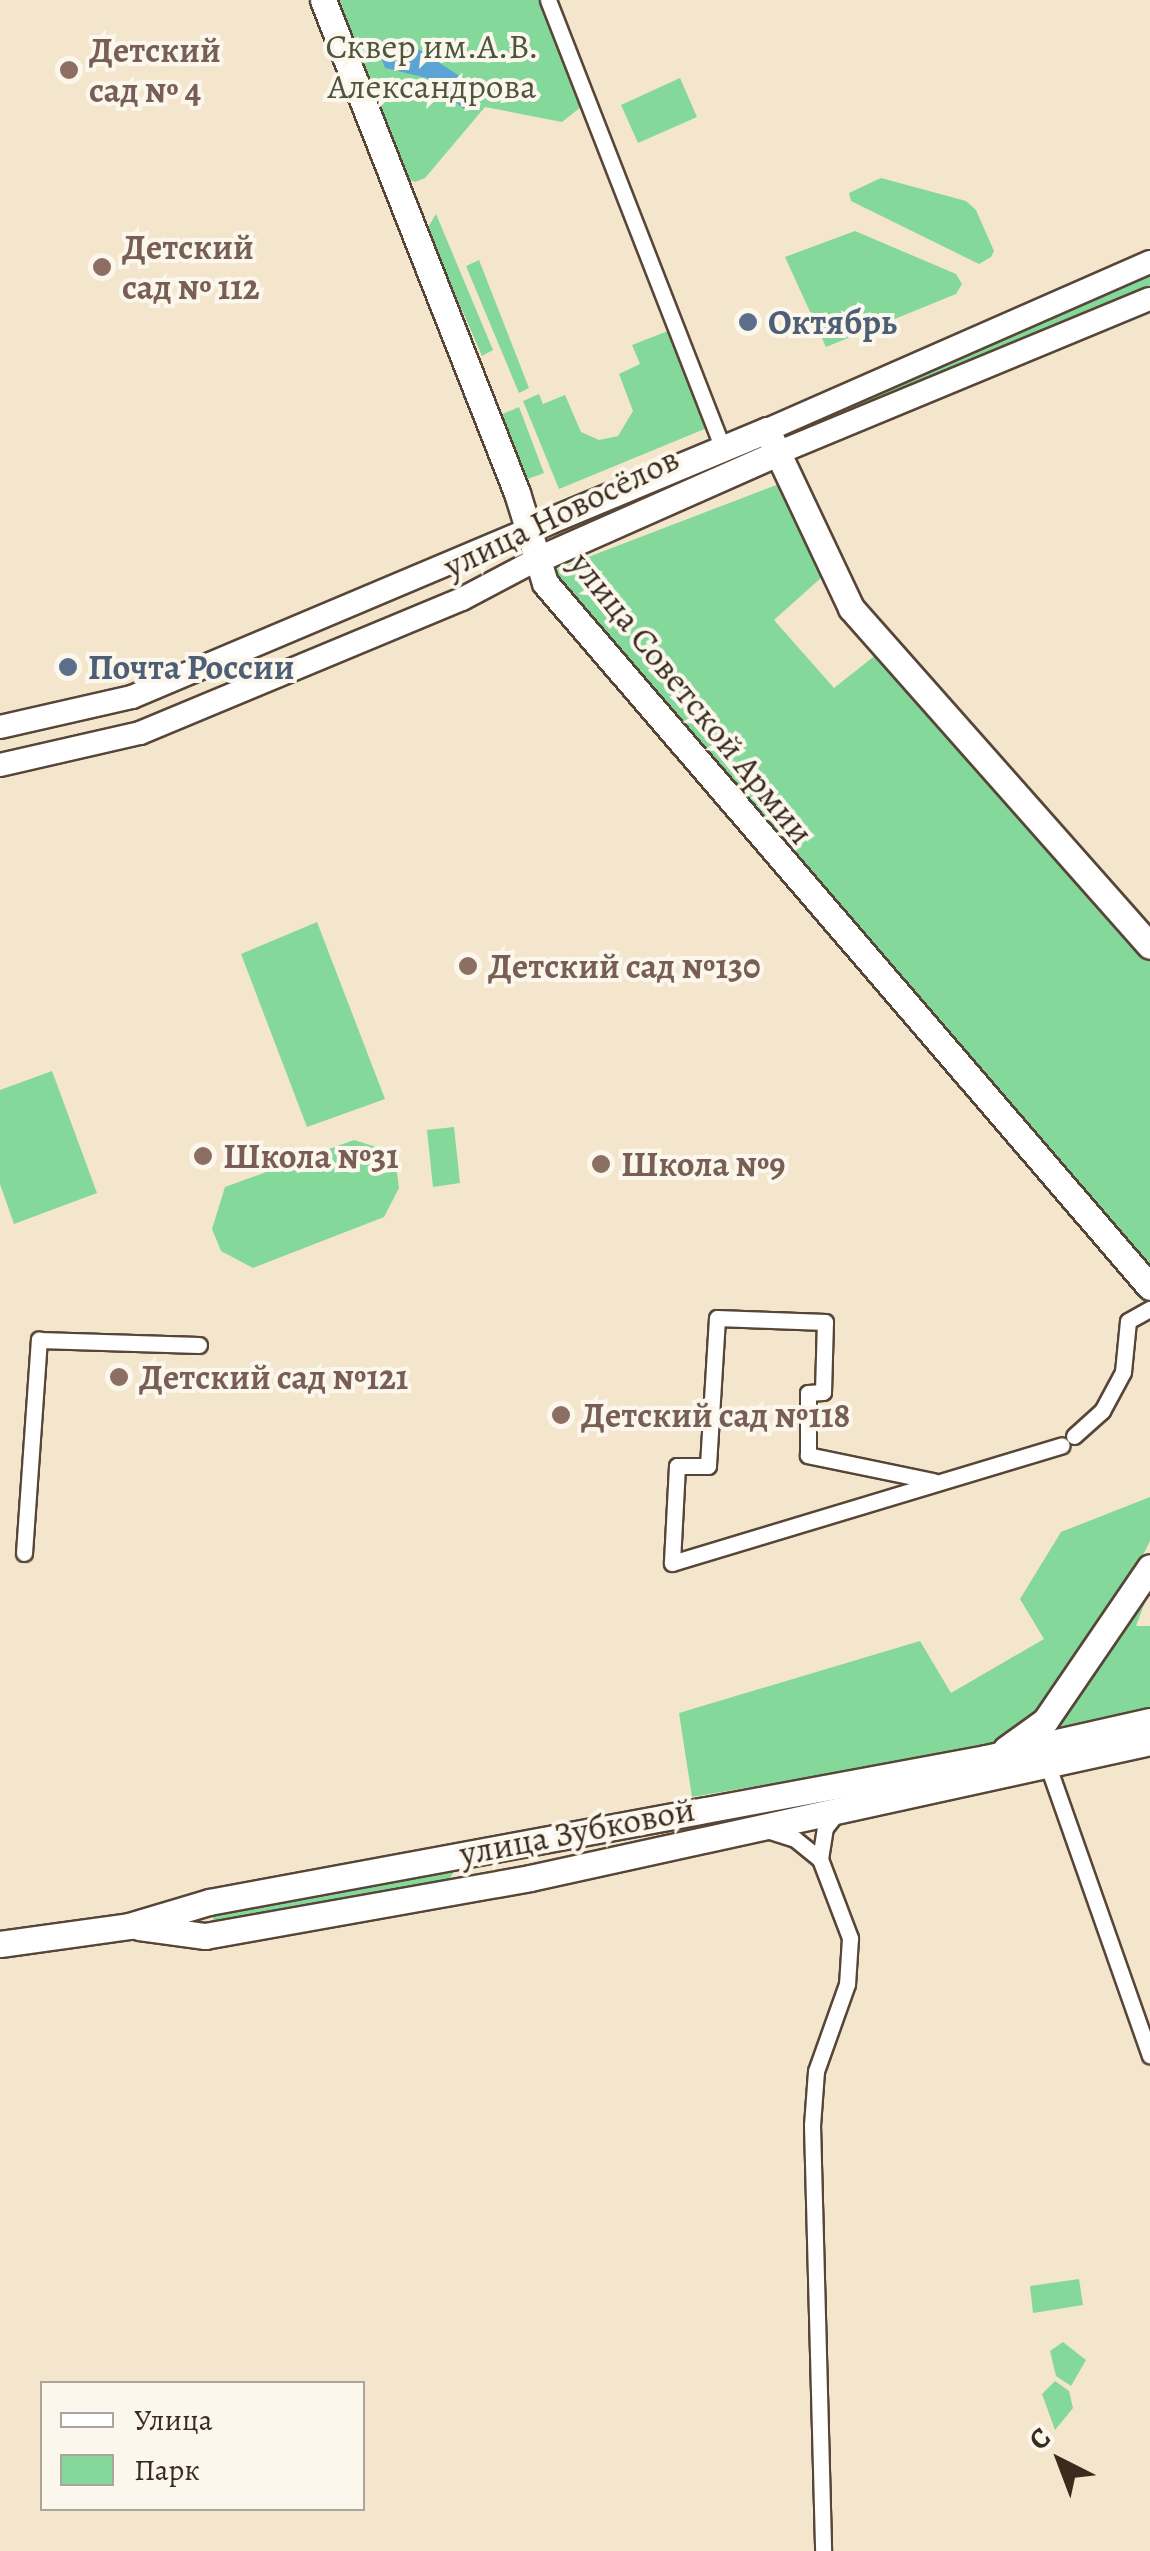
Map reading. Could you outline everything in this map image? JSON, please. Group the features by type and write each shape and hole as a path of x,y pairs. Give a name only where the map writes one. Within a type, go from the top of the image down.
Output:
{"main road":[{"name":"улица Советской Армии","path":"323,0 545,584 673,738 1150,1287"},
{"name":"улица Новосёлов","path":"527,530 723,448 774,441"},
{"name":"улица Новосёлов","path":"536,560 774,441"},
{"path":"774,441 852,608 1150,946"},
{"path":"998,1755 1045,1721 1150,1566"},
{"path":"1039,1761 1045,1721"},
{"name":"улица Зубковой","path":"0,1944 129,1926 209,1902 998,1755 1039,1761 1150,1721"},
{"name":"улица Зубковой","path":"129,1926 205,1936 489,1886 836,1814 1039,1761 1150,1742"},
{"path":"692,1812 676,1822 677,1834 693,1844"},
{"path":"525,1841 530,1878"},
{"path":"482,1850 470,1863 474,1878 489,1886"},
{"path":"446,1859 463,1880 454,1892"},
{"path":"205,1936 194,1928 194,1914 209,1902"}],"street":[{"path":"548,0 723,448"},
{"name":"улица Новосёлов","path":"774,441 1150,262"},
{"name":"улица Новосёлов","path":"774,441 849,428 1150,298"},
{"name":"улица Новосёлов","path":"0,727 132,697 527,530"},
{"name":"улица Новосёлов","path":"0,765 140,734 373,637 536,560"},
{"path":"358,603 373,637"},
{"path":"933,1481 808,1455 808,1393 824,1392 825,1322 717,1318 708,1466 677,1466 672,1564 1068,1440 1102,1411 1124,1372 1128,1320 1150,1309"},
{"path":"24,1554 39,1340 200,1345"},
{"path":"1039,1761 1150,2056"},
{"path":"820,1859 825,1828 836,1814"},
{"path":"764,1830 795,1839 820,1859 844,1916 851,1958 840,2012 816,2071 812,2124 823,2551"}],"green space":[{"name":"Сквер им.А.В. Александрова","path":"333,0 540,0 581,107 562,122 485,107 425,178 415,182 406,178"},
{"path":"680,78 697,117 638,143 621,105"},
{"path":"881,178 966,201 976,210 994,251 991,257 979,264 851,201 849,193"},
{"path":"436,214 493,350 482,356 427,229"},
{"path":"855,231 956,274 962,284 956,294 826,347 785,257"},
{"path":"479,260 529,388 519,393 466,266"},
{"path":"1150,270 1150,287 862,410 858,397"},
{"path":"668,331 707,428 559,489 523,401 539,394 543,404 565,395 581,432 599,440 618,436 633,411 619,374 640,364 632,345"},
{"path":"519,407 544,473 525,480 500,415"},
{"path":"779,484 822,577 774,620 834,688 877,654 1150,958 1150,1271 549,572"},
{"path":"317,922 385,1099 307,1127 241,954"},
{"path":"52,1071 97,1193 14,1224 0,1184 0,1090"},
{"path":"454,1127 460,1183 433,1187 427,1130"},
{"path":"354,1140 376,1147 397,1173 399,1188 384,1217 253,1268 221,1251 212,1229 225,1187"},
{"path":"1150,1497 1150,1541 1134,1573 1037,1712 994,1746 692,1797 679,1713 920,1641 951,1693 1044,1639 1020,1599 1061,1532"},
{"path":"1150,1589 1136,1626 1150,1626 1150,1710 1087,1728 1054,1725"},
{"path":"444,1866 453,1873 447,1884 214,1923 212,1914"},
{"path":"1079,2279 1083,2305 1033,2313 1030,2286"},
{"path":"1063,2342 1086,2360 1071,2386 1056,2376 1050,2351"},
{"path":"1055,2381 1069,2391 1073,2408 1055,2430 1042,2394"}],"water":[{"path":"391,39 409,43 458,75 470,98 465,110 427,78 385,68 377,46"}],"place":[{"name":"Детский сад № 4","path":"69,70"},
{"name":"Детский сад № 112","path":"102,267"},
{"name":"Октябрь","path":"748,322"},
{"name":"Почта России","path":"68,667"},
{"name":"Детский сад №130","path":"468,966"},
{"name":"Школа №31","path":"203,1156"},
{"name":"Школа №9","path":"601,1164"},
{"name":"Детский сад №121","path":"119,1377"},
{"name":"Детский сад №118","path":"561,1415"}]}
